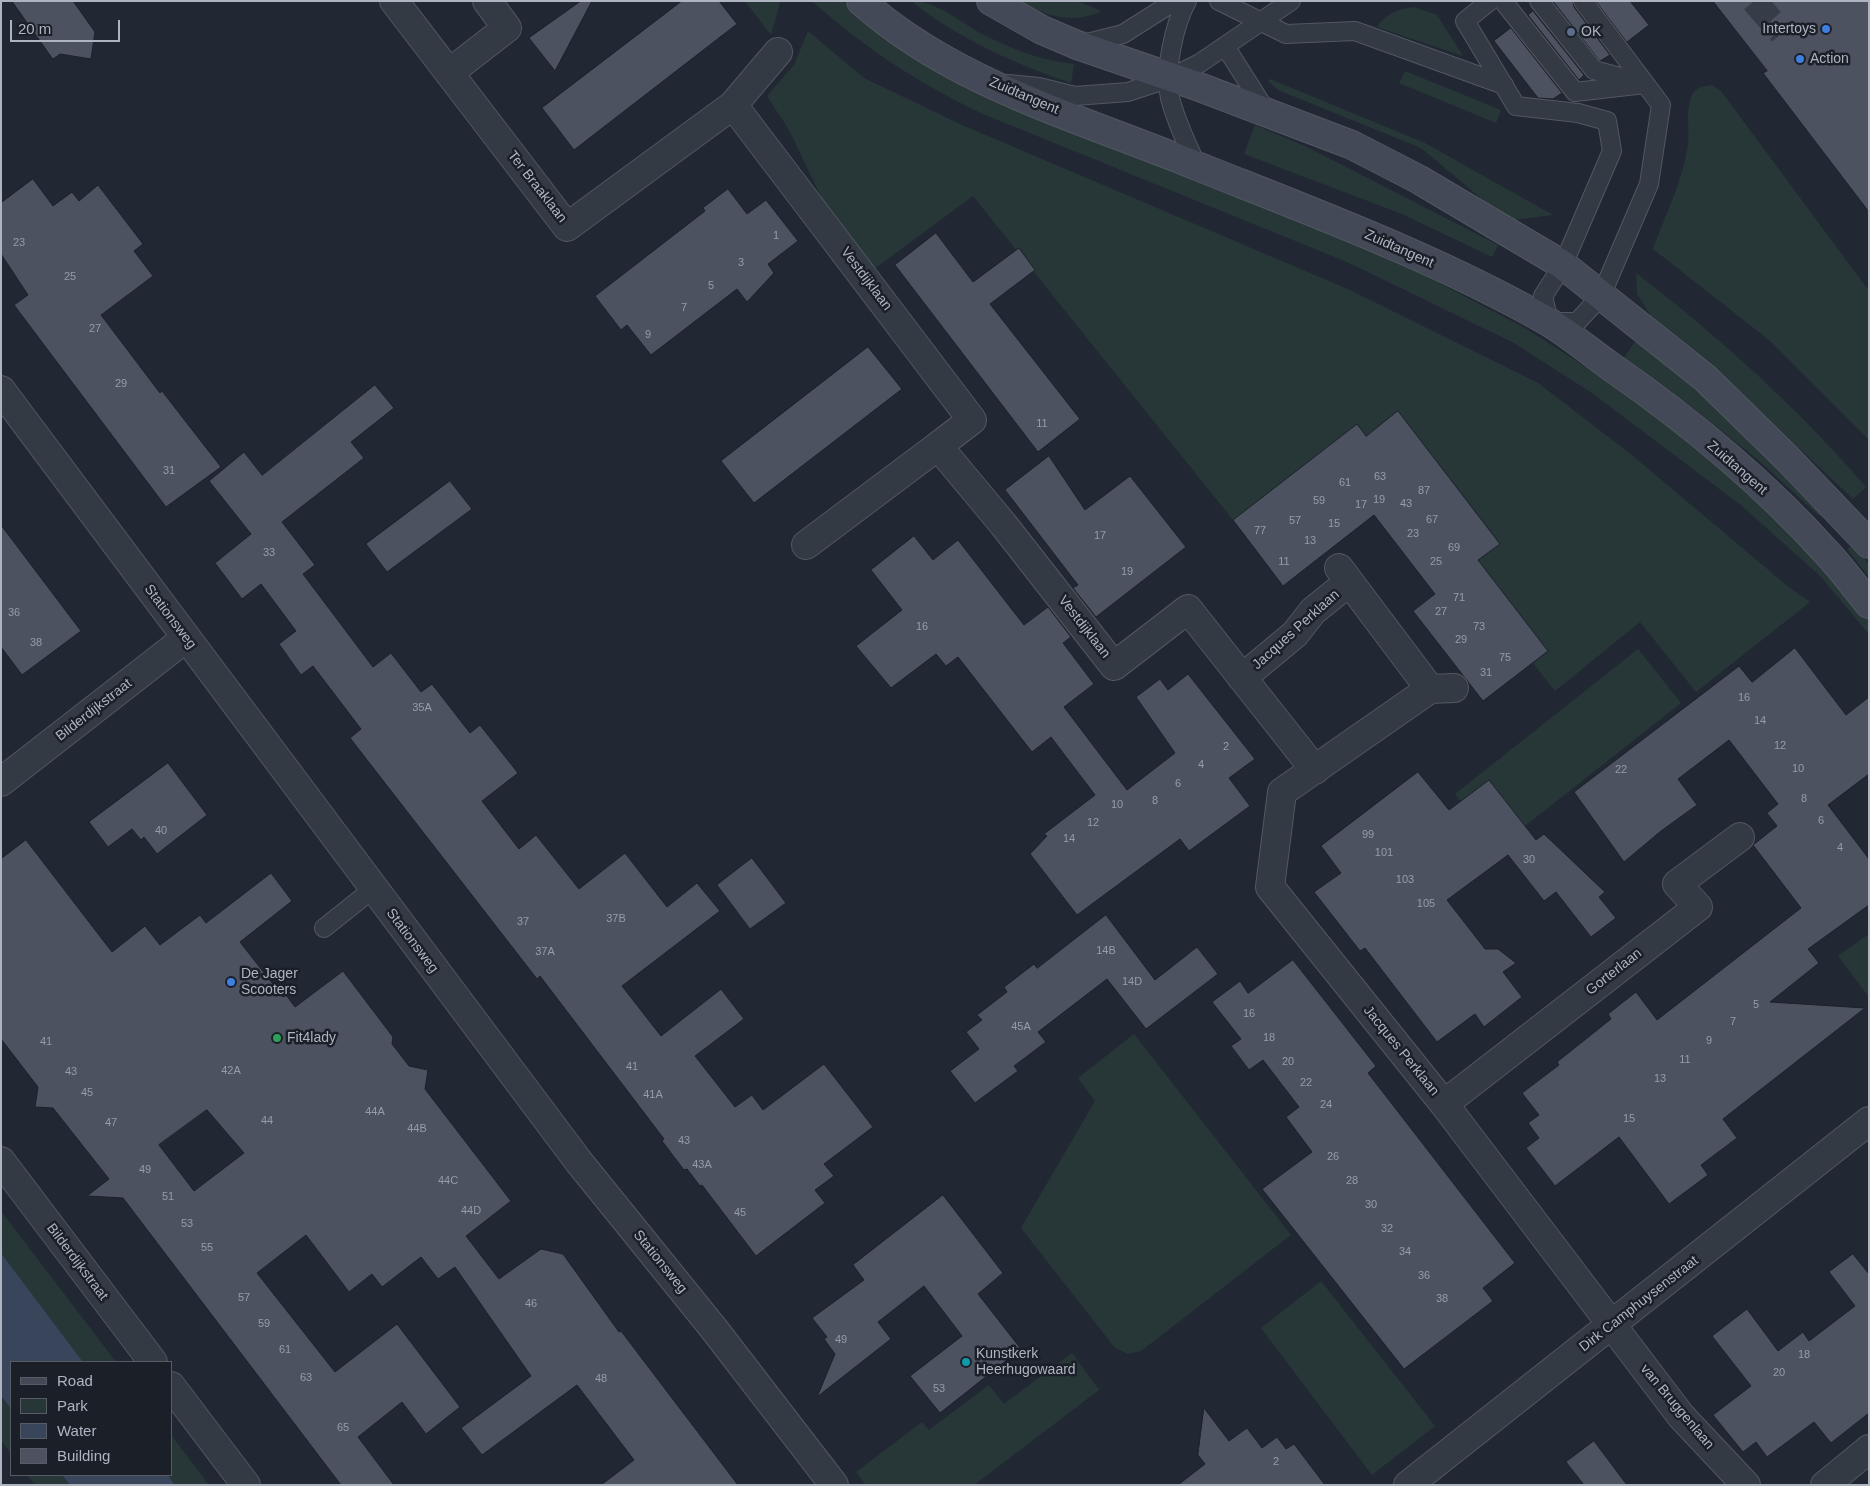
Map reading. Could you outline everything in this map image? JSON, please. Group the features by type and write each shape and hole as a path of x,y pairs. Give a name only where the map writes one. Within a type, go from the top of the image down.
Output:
{"main road":[{"name":"Zuidtangent","path":"861,1 887,24 961,69 1197,166 1328,217 1428,261 1549,322 1659,400 1758,484 1827,553 1869,604"},
{"path":"991,1 1042,30 1077,45 1266,111 1352,145 1418,179 1563,265 1705,378 1787,458 1869,544"}],"street":[{"path":"449,73 507,28 487,1"},
{"name":"Ter Braaklaan","path":"398,2 449,73 567,227 734,105 778,52"},
{"name":"Vestdijklaan","path":"734,105 972,420 806,545"},
{"name":"Stationsweg","path":"1,390 579,1162 714,1329 834,1485"},
{"name":"Vestdijklaan","path":"938,446 1003,524 1114,666 1188,609"},
{"name":"Jacques Perklaan","path":"1242,678 1295,634 1344,575 1442,688 1282,792 1270,887 1444,1104 1611,1326"},
{"name":"Jacques Perklaan","path":"1188,609 1315,770"},
{"name":"Bilderdijkstraat","path":"1,782 186,638"},
{"name":"Gorterlaan","path":"1444,1104 1698,907 1678,884 1740,837"},
{"name":"Dirk Camphuysenstraat","path":"1408,1485 1869,1121"},
{"name":"Bilderdijkstraat","path":"1,1161 152,1361"},
{"name":"van Bruggenlaan","path":"1611,1326 1681,1416 1746,1485"},
{"path":"172,1387 246,1485"},
{"path":"1825,1485 1869,1450"}],"lane":[{"path":"1077,45 1123,34 1175,1"},
{"path":"1187,1 1179,15 1171,48 1170,96 1179,126 1197,166"},
{"path":"1220,1 1286,34 1355,31 1504,86"},
{"path":"1490,1 1465,21 1516,106 1578,113 1607,121 1612,151 1563,265 1542,296 1549,322 1577,322 1601,296 1649,184 1661,105 1583,1"},
{"path":"1503,1 1575,92 1645,84"},
{"path":"1539,1 1594,70 1645,84"},
{"path":"990,82 1039,87 1075,96 1128,92 1170,78 1200,63 1285,4"},
{"path":"1223,47 1230,54 1266,111"},
{"path":"324,928 373,889"}],"green space":[{"path":"745,1 780,2 771,35"},
{"path":"812,1 842,1 895,45 944,75 1340,237 1418,272 1525,328 1632,397 1749,491 1828,568 1869,619 1869,634 1820,576 1742,506 1592,393 1514,343 1347,262 983,114 893,64"},
{"path":"911,1 921,2 940,9 1007,46 1040,58 1074,64 1071,83 987,49 948,27"},
{"path":"1016,1 1078,1 1101,11 1079,18 1068,18 1047,14"},
{"path":"1414,7 1437,15 1463,56 1377,27 1393,12"},
{"path":"808,31 864,78 962,125 1350,290 1538,383 1628,452 1790,588 1810,602 1696,692 1640,622 1555,691 1533,663 1548,651 1478,560 1500,543 1398,411 1366,436 1357,425 1233,520 973,196 870,272 830,215 789,130 767,96 794,65"},
{"path":"1405,71 1501,110 1496,123 1399,83"},
{"path":"1270,79 1425,143 1553,215 1512,220 1495,210 1421,148 1278,90 1268,81"},
{"path":"1712,85 1721,91 1869,291 1869,440 1769,340 1653,249 1678,185 1686,158 1688,113 1692,95 1703,86"},
{"path":"1255,125 1309,148 1498,245 1492,257 1402,214 1244,154"},
{"path":"1636,273 1697,322 1756,374 1813,429 1866,487 1853,499 1763,414 1734,392 1651,316 1637,294"},
{"path":"1637,339 1710,401 1823,512 1823,516 1818,515 1756,458 1690,406 1623,359"},
{"path":"1852,545 1869,564 1869,577 1847,549"},
{"path":"1638,649 1681,703 1497,848 1455,794"},
{"path":"1869,934 1869,997 1838,956"},
{"path":"1134,1034 1291,1235 1141,1351 1128,1354 1115,1348 1021,1228 1095,1101 1078,1078"},
{"path":"1,1211 115,1361 82,1361 1,1253"},
{"path":"1321,1281 1435,1426 1372,1475 1261,1328"},
{"path":"1072,1353 1099,1390 974,1485 866,1485 856,1472 922,1422 929,1430 989,1385 1004,1404"},
{"path":"1,1396 10,1408 10,1453 1,1440"},
{"path":"172,1436 209,1485 175,1485 169,1476 172,1476"},
{"path":"28,1476 63,1476 70,1485 35,1485"}],"water":[{"path":"1,1253 82,1361 10,1361 10,1408 1,1396"},
{"path":"63,1476 169,1476 175,1485 70,1485"}],"building":[{"path":"12,1 73,1 95,32 91,59 60,54 53,59"},
{"path":"581,1 592,1 555,71 529,38"},
{"path":"682,1 719,1 737,24 574,150 542,108"},
{"path":"1553,1 1573,1 1574,7 1610,55 1600,61"},
{"path":"1596,1 1630,1 1649,25 1627,42"},
{"path":"1713,1 1869,1 1869,212 1763,73 1767,71"},
{"path":"1533,11 1584,75 1579,80 1528,15"},
{"path":"1511,28 1562,93 1553,99 1538,98 1494,41"},
{"path":"33,179 53,206 72,192 79,201 98,185 143,244 134,251 153,276 101,315 160,393 162,391 221,467 166,507 14,305 28,295 1,254 1,203"},
{"path":"728,189 747,214 766,200 798,241 768,264 774,273 747,302 737,289 651,355 627,325 621,330 595,296 705,211 703,208"},
{"path":"936,233 973,282 1019,248 1035,270 990,304 1080,419 1038,452 895,265"},
{"path":"868,347 902,389 754,503 721,461"},
{"path":"375,385 394,408 351,442 364,458 282,522 315,565 303,574 373,667 391,653 421,692 432,684 470,733 480,725 518,773 482,801 519,849 536,835 579,889 625,853 667,907 697,883 720,911 622,986 661,1036 721,989 744,1019 695,1056 735,1107 752,1095 763,1110 824,1064 873,1127 824,1164 834,1176 815,1190 825,1203 756,1256 702,1185 700,1186 687,1169 684,1170 662,1141 664,1139 540,976 537,979 350,738 361,729 313,666 301,675 279,644 296,631 261,584 242,599 215,563 251,534 209,481 244,452 262,475"},
{"path":"1398,411 1500,544 1478,560 1548,651 1483,701 1413,611 1435,594 1374,515 1283,586 1233,520 1357,424 1366,436"},
{"path":"1049,456 1085,510 1130,476 1186,547 1096,617 1073,588 1078,585 1005,490"},
{"path":"450,481 472,509 387,572 366,544"},
{"path":"1,525 81,631 22,675 1,647"},
{"path":"914,536 933,560 958,540 1024,625 1048,607 1071,637 1063,643 1094,684 1064,707 1127,790 1175,753 1136,697 1160,679 1168,690 1188,674 1255,759 1229,778 1250,806 1189,851 1180,839 1077,915 1030,854 1047,836 1044,834 1095,795 1051,737 1032,752 958,657 946,666 936,654 891,688 856,646 902,610 871,570"},
{"path":"1795,648 1846,715 1869,697 1869,774 1828,805 1869,859 1869,905 1808,949 1819,963 1770,1002 1865,1008 1723,1119 1737,1138 1701,1165 1708,1175 1669,1204 1619,1137 1555,1186 1526,1148 1539,1138 1528,1123 1539,1115 1522,1093 1559,1065 1557,1062 1611,1019 1608,1014 1636,992 1657,1020 1801,908 1753,845 1777,826 1767,813 1778,804 1729,740 1678,779 1697,805 1661,831 1624,862 1574,792 1739,666 1752,682"},
{"path":"168,763 207,815 157,854 144,837 141,840 132,829 108,847 89,822"},
{"path":"1418,772 1449,810 1489,780 1536,840 1544,834 1605,892 1599,897 1616,918 1591,937 1556,892 1544,901 1508,855 1447,900 1485,949 1498,949 1516,963 1503,972 1522,997 1484,1027 1475,1014 1437,1042 1365,948 1360,951 1314,892 1341,873 1321,846"},
{"path":"26,840 112,952 145,926 160,945 200,915 206,923 271,873 292,901 240,942 283,997 286,995 295,1007 343,971 393,1037 392,1044 409,1066 428,1070 425,1089 511,1201 466,1236 499,1279 541,1249 563,1254 619,1332 621,1331 738,1485 601,1485 634,1460 577,1385 482,1455 461,1428 531,1376 455,1267 438,1279 421,1257 382,1287 372,1274 349,1292 306,1235 257,1273 335,1372 397,1324 460,1407 426,1434 402,1402 358,1437 394,1485 341,1485 123,1198 87,1196 109,1179 53,1108 35,1107 38,1087 1,1039 1,859","holes":["207,1110 244,1153 194,1191 159,1145"]},
{"path":"752,858 786,903 750,929 717,885"},
{"path":"1106,915 1155,980 1197,947 1218,974 1146,1029 1107,979 1038,1032 1046,1042 1014,1066 1018,1071 975,1103 950,1071 979,1049 966,1032 982,1020 977,1015 1007,992 1004,987 1034,964 1037,968"},
{"path":"1293,960 1376,1066 1368,1073 1515,1263 1483,1288 1493,1301 1404,1369 1262,1189 1312,1152 1286,1117 1299,1107 1263,1060 1249,1070 1231,1046 1241,1039 1212,1002 1240,981 1248,993"},
{"path":"943,1195 1003,1273 978,1294 1021,1349 940,1413 910,1376 962,1336 924,1286 878,1322 891,1339 817,1397 835,1354 824,1339 827,1337 812,1318 864,1280 853,1265"},
{"path":"1853,1254 1869,1274 1869,1413 1831,1443 1814,1422 1767,1457 1756,1442 1743,1452 1713,1415 1751,1386 1712,1336 1747,1309 1778,1351 1803,1332 1809,1341 1855,1306 1829,1272"},
{"path":"1204,1408 1229,1441 1247,1428 1262,1448 1277,1437 1286,1449 1294,1444 1325,1485 1178,1485 1205,1464 1198,1455"},
{"path":"1594,1441 1627,1485 1584,1485 1566,1462"}],"tunnel":[{"path":"1754,1 1782,33"}],"place":[{"name":"Intertoys","path":"1826,29"},
{"name":"OK","path":"1571,32"},
{"name":"Action","path":"1800,59"},
{"name":"De Jager Scooters","path":"231,982"},
{"name":"Fit4lady","path":"277,1038"},
{"name":"Kunstkerk Heerhugowaard","path":"966,1362"}]}
